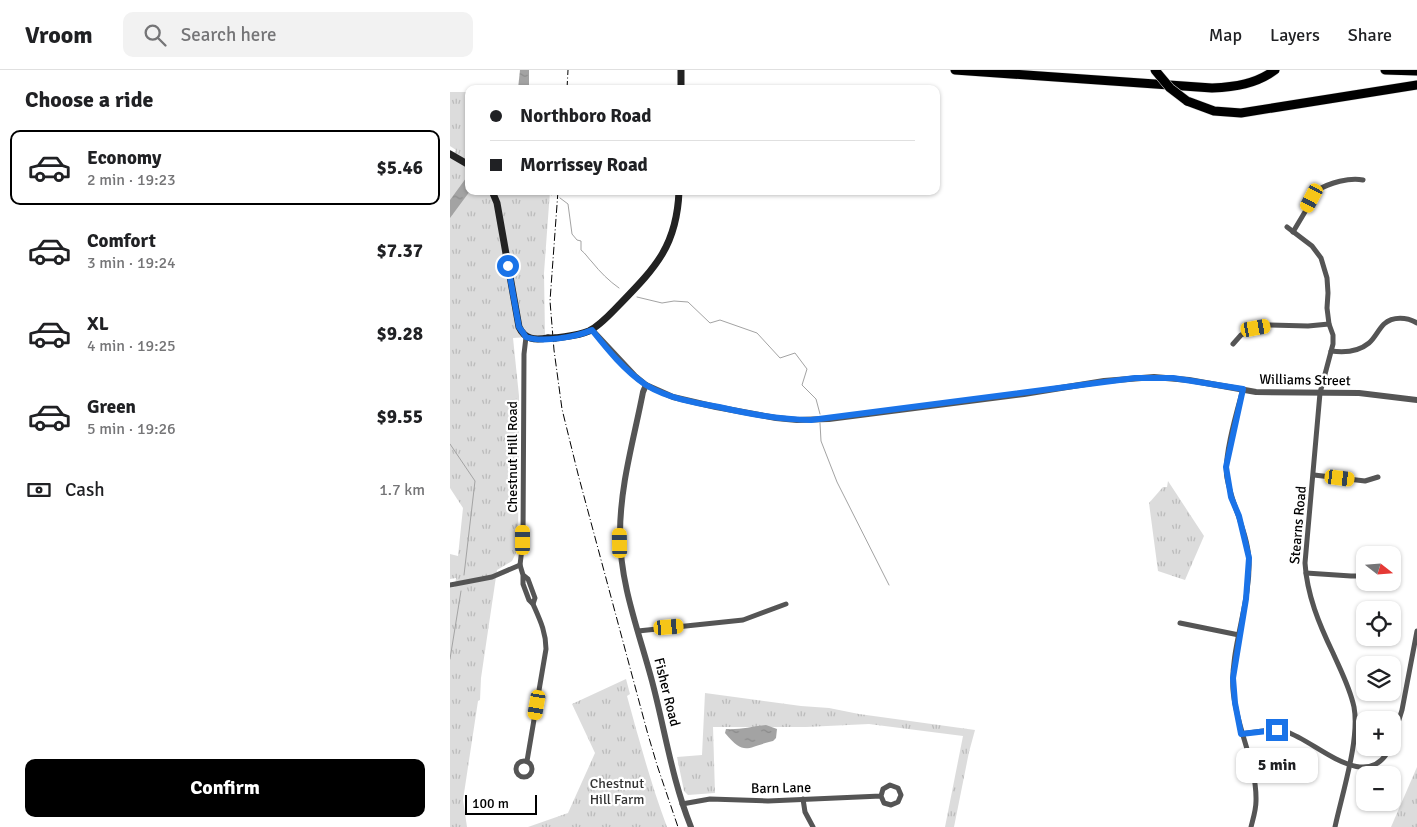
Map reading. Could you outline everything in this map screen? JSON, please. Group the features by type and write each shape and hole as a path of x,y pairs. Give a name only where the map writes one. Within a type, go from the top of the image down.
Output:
{"highway":[{"path":"955,70 1198,87 1233,86 1256,81 1275,70"},
{"path":"1156,70 1170,88 1187,101 1214,111 1241,113 1417,85"},
{"path":"1384,70 1417,71"}],"main road":[{"path":"681,70 681,85"},
{"path":"450,154 465,163"},
{"path":"494,195 497,203 517,318 521,331 526,337 536,340 576,335 592,330 608,316 648,275 663,254 675,226 679,195"}],"street":[{"path":"1293,232 1318,190 1324,186 1356,179 1363,180"},
{"name":"Stearns Road","path":"1287,227 1312,246 1325,267 1328,287 1328,324 1333,335 1331,351 1320,393 1314,475 1307,533 1306,573 1309,593 1318,620 1346,681 1356,720 1355,734 1335,827"},
{"path":"1331,351 1350,352 1358,349 1373,339 1384,324 1398,318 1407,318 1417,323"},
{"path":"1234,344 1241,335 1256,328 1269,325 1308,326 1328,324"},
{"name":"Williams Street","path":"592,330 627,368 646,385 674,397 776,418 811,420 1133,379 1173,378 1269,393 1358,393 1417,400"},
{"name":"Chestnut Hill Road","path":"520,565 523,540 524,354 526,337"},
{"name":"Fisher Road","path":"646,385 625,481 620,533 622,571 652,681 675,782 691,827"},
{"path":"1243,389 1226,467 1231,497 1239,516 1249,558 1246,599 1234,667 1233,690 1241,734 1256,793 1251,827"},
{"path":"1314,475 1365,481 1378,476"},
{"path":"450,585 492,577 520,565 523,575 522,584 529,600 533,604 546,637 546,649 527,761"},
{"path":"1306,573 1356,576"},
{"path":"638,631 737,622 758,616 786,604"},
{"path":"1180,623 1240,635"},
{"path":"1401,713 1417,631"},
{"path":"1241,734 1267,730 1287,732 1348,765 1361,767 1377,763 1384,756"},
{"name":"Barn Lane","path":"890,785 898,788 901,795 898,802 892,805 884,803 881,796 883,788 890,785"},
{"name":"Barn Lane","path":"682,804 710,799 768,801 881,796"},
{"path":"803,800 805,812 813,827"}],"green space":[{"path":"450,92 465,92 465,195 550,195 544,273 545,336 513,338 519,396 518,549 512,561 497,570 481,678 480,700 478,701 463,800 467,827 450,827 450,588 455,587 456,578 450,579 450,554 458,556 463,508 450,488 450,159 456,150 450,146"},
{"path":"1168,481 1204,536 1185,580 1158,571 1149,503 1163,487 1167,487"},
{"name":"Chestnut Hill Farm","path":"626,679 630,694 627,696 636,729 667,827 528,827 568,813 595,753 572,704"},
{"path":"705,693 829,708 975,730 954,827 945,827 963,736 869,724 806,727 713,727 715,793 688,795 684,791 677,757 702,755"},
{"path":"1417,767 1417,827 1391,827 1398,811 1401,811 1401,804"}],"water":[{"path":"520,70 529,70 529,85 518,85"},
{"path":"465,179 465,195 467,195 450,218 450,200"},
{"path":"766,725 777,729 776,738 773,741 747,748 737,745 725,733 726,729"}],"waterway":[{"path":"560,198 568,204 572,234 577,240 581,241 581,250 619,288"},
{"path":"637,297 662,303 674,301 688,302 710,323 720,320 757,333 780,358 795,353 807,369 802,385 816,399 820,414"},
{"path":"820,423 821,441 837,482 889,585"},
{"path":"450,444 475,481 464,575"},
{"path":"450,659 461,591"}],"railway":[{"path":"567,85 568,70"},
{"path":"558,195 550,301 562,409 647,731 678,827"}],"route":[{"path":"508,266 519,327 526,337 540,340 576,335 592,330 635,376 649,386 683,400 752,414 797,420 829,419 1024,394 1104,381 1154,377 1189,380 1243,389 1226,467 1231,497 1239,516 1249,558 1246,599 1234,667 1233,690 1241,734 1277,730"}]}
